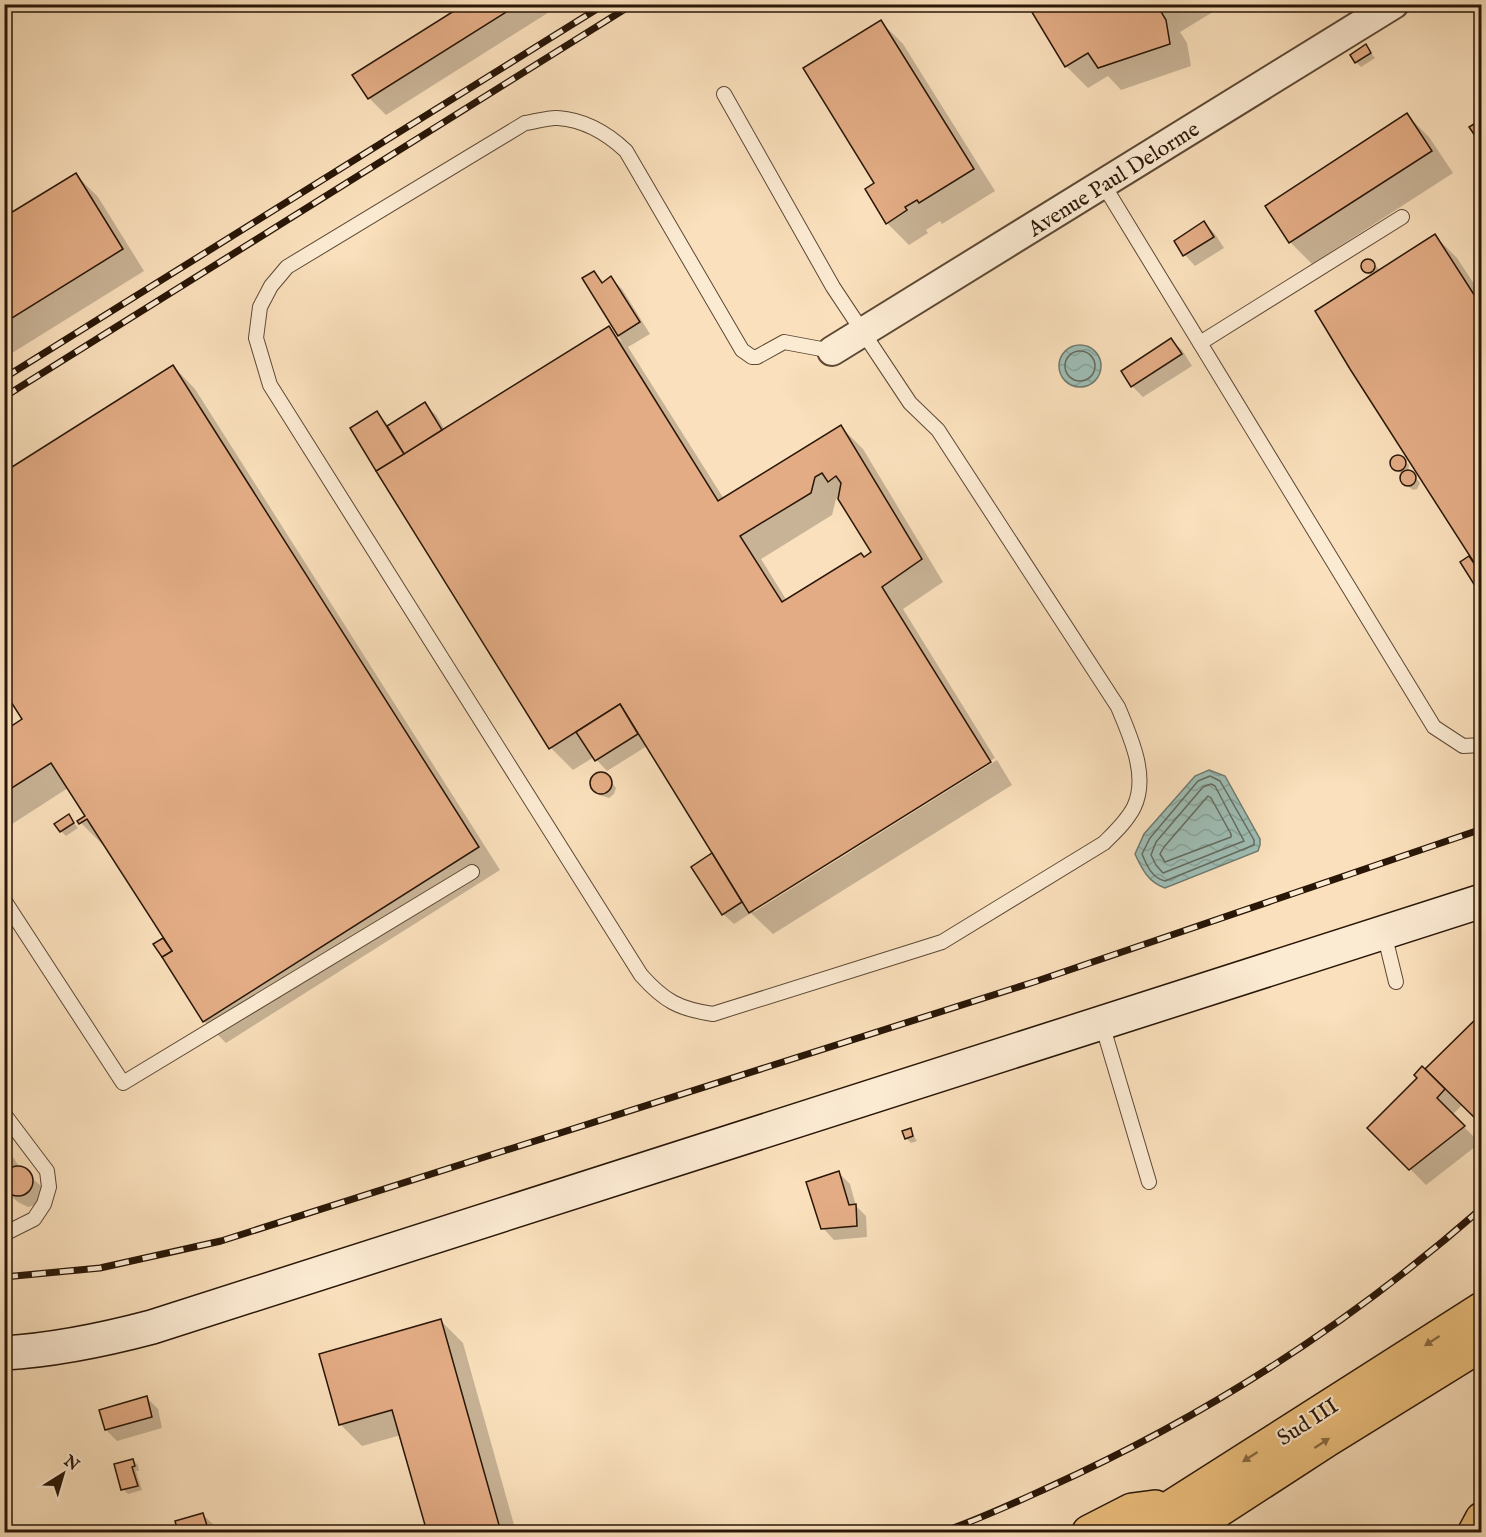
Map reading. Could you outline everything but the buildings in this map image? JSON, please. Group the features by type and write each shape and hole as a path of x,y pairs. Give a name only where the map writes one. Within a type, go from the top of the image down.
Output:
{"highway":[{"name":"Sud III","path":"1182,1518 1482,1309"},
{"name":"Sud III","path":"1132,1533 1182,1518 1327,1440 1482,1344"},
{"path":"1089,1533 1132,1510 1182,1518"},
{"path":"1475,1533 1482,1519"}],"street":[{"name":"Avenue Paul Delorme","path":"832,351 1394,4"},
{"path":"4,1353 80,1344 152,1327 1482,902"}],"lane":[{"path":"724,94 833,286 910,403 938,430 1118,707 1131,737 1139,771 1138,795 1133,808 1124,822 1104,843 942,942 713,1014 689,1010 672,1004 654,990 641,975 270,385 256,338 260,307 271,286 287,267 525,123 556,118 581,122 596,129 626,151 742,350 752,357 757,357 784,342 832,351"},
{"path":"1103,184 1434,727 1463,746 1482,745"},
{"path":"1200,343 1401,217"},
{"path":"4,900 123,1083 472,872"},
{"path":"1384,933 1396,982"},
{"path":"1102,1024 1149,1182"},
{"path":"4,1114 47,1171 49,1187 44,1204 34,1219 4,1234"}],"water":[{"path":"1080,345 1088,346 1095,351 1100,358 1100,374 1095,381 1088,386 1080,387 1072,386 1065,381 1060,374 1059,366 1060,358 1065,351 1072,346"},
{"path":"1209,770 1225,776 1260,839 1258,851 1165,888 1150,879 1135,854 1144,834 1195,776"}],"railway":[{"path":"4,378 605,4"},
{"path":"4,397 633,4"},
{"path":"4,1277 100,1268 221,1241 1034,982 1482,829"},
{"path":"942,1532 995,1512 1106,1460 1220,1399 1275,1364 1381,1290 1482,1208"}]}
